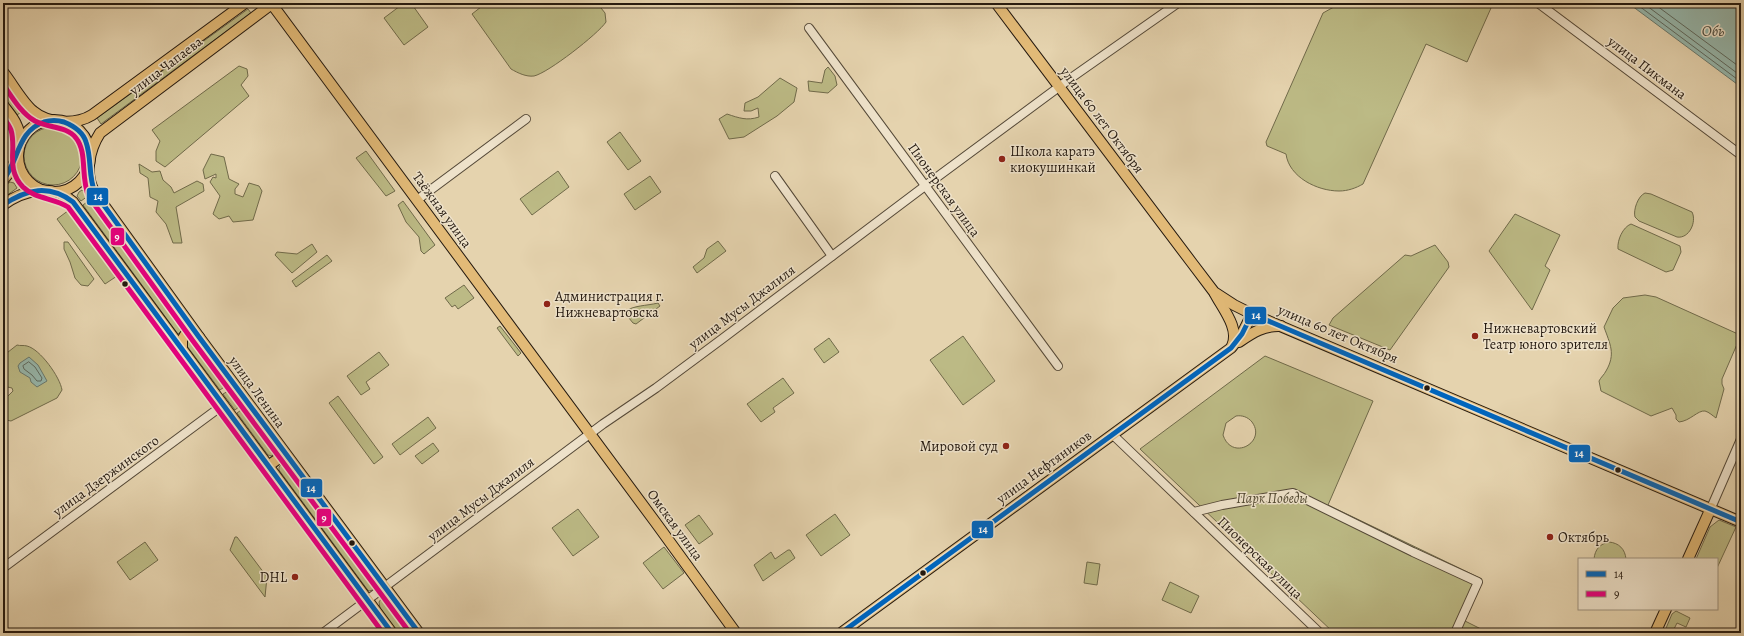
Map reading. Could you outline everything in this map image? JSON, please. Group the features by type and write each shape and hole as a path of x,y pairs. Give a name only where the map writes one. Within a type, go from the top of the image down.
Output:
{"main road":[{"name":"улица Чапаева","path":"60,121 78,121 92,115 245,3"},
{"name":"улица Чапаева","path":"90,161 94,143 103,130 272,3"},
{"name":"Таёжная улица","path":"272,3 590,434"},
{"name":"улица 60 лет Октября","path":"996,3 1214,292 1234,305 1252,314 1285,326 1741,522"},
{"path":"3,72 33,111 42,116 72,126 83,135 89,148 90,161 85,175 76,185 63,191 25,193 3,205"},
{"path":"3,105 18,128 18,161 24,178 33,186 47,192 62,195 73,202 392,633"},
{"path":"3,180 11,170 18,149 26,133 36,125 47,121 60,121"},
{"name":"улица Ленина","path":"90,161 90,184 95,193 285,454 419,633"},
{"path":"1214,292 1234,327 1235,334 1231,348"},
{"name":"улица Нефтяников","path":"841,633 1231,348 1242,334 1252,314"},
{"path":"1231,348 1259,330 1272,326 1285,326"},
{"path":"182,350 182,340 185,335 190,334 199,337"},
{"name":"Омская улица","path":"590,434 736,633"},
{"path":"268,466 285,454"},
{"path":"1688,558 1711,508"},
{"path":"1655,633 1666,610"}],"street":[{"name":"улица Мусы Джалиля","path":"323,633 590,434 656,388 924,186 1178,3"},
{"name":"улица Пикмана","path":"1538,3 1741,155"},
{"name":"Пионерская улица","path":"809,28 1058,366"},
{"path":"417,200 526,119"},
{"path":"775,176 832,256"},
{"name":"улица Дзержинского","path":"3,568 224,406"},
{"name":"Пионерская улица","path":"1113,435 1320,633"},
{"path":"1711,508 1741,439"},
{"path":"1194,512 1222,505 1293,493 1478,582 1455,633"}],"green space":[{"path":"404,3 411,3 428,27 404,45 384,18"},
{"path":"486,3 597,3 605,13 606,22 593,35 561,61 541,73 534,76 528,76 511,69 472,14"},
{"path":"1341,3 1481,3 1491,8 1467,62 1426,44 1363,184 1352,189 1339,191 1322,188 1305,181 1292,169 1286,154 1267,146 1266,142 1323,13"},
{"path":"248,9 251,13 101,124 97,118"},
{"path":"239,66 247,69 248,76 241,85 249,96 165,167 156,161 156,151 160,141 152,130"},
{"path":"828,67 835,76 837,85 828,93 809,91 808,81 822,83 825,70"},
{"path":"780,78 797,88 794,102 777,116 744,137 729,139 719,119 727,114 747,119 759,117 758,108 751,111 744,111 745,103 758,97"},
{"path":"3,81 24,110 17,115 3,96"},
{"path":"53,127 64,129 77,140 80,145 82,156 80,167 69,180 64,183 53,185 42,183 29,172 26,167 24,156 26,145 37,132 42,129"},
{"path":"620,132 641,161 628,170 607,142"},
{"path":"366,151 395,191 386,196 356,158"},
{"path":"211,154 224,157 229,179 239,184 235,189 235,194 243,197 249,183 259,186 262,191 253,220 233,222 229,216 219,219 213,214 220,196 210,182 213,177 216,178 216,174 205,179 203,170"},
{"path":"139,164 152,172 160,171 163,180 171,187 174,193 197,181 203,184 204,191 176,207 182,243 173,243 166,224 156,212 158,201 150,197 148,178 140,173"},
{"path":"558,171 569,187 532,215 520,199"},
{"path":"650,176 661,192 635,210 624,194"},
{"path":"10,182 14,183 17,188 6,196 3,188"},
{"path":"82,190 88,196 81,201 77,196"},
{"path":"1645,193 1651,194 1692,212 1693,225 1688,233 1681,237 1677,237 1639,221 1635,217 1635,207 1640,197"},
{"path":"91,199 187,329 178,334 83,205"},
{"path":"403,201 435,245 424,254 421,251 419,237 406,222 398,205"},
{"path":"69,210 117,276 105,284 57,219"},
{"path":"1515,214 1560,235 1545,266 1550,270 1532,310 1489,251"},
{"path":"1631,224 1680,246 1681,252 1673,270 1666,272 1618,249 1618,242 1621,234 1625,228"},
{"path":"718,241 726,251 697,273 693,267 704,258 707,249"},
{"path":"64,242 68,242 94,279 88,286 81,285 75,278 64,249"},
{"path":"312,244 317,252 292,273 275,255 277,252 297,254"},
{"path":"1435,245 1448,262 1449,267 1390,350 1329,325 1333,318 1405,255 1411,256"},
{"path":"327,255 332,261 296,287 292,281"},
{"path":"464,285 474,298 458,309 455,305 452,307 445,298"},
{"path":"1645,295 1656,297 1738,334 1738,342 1722,379 1724,389 1716,418 1708,412 1702,411 1687,420 1679,422 1676,419 1676,415 1672,408 1651,416 1601,391 1599,381 1611,359 1610,344 1604,327 1613,308 1623,298"},
{"path":"658,303 660,306 636,324 633,323 624,312 636,307"},
{"path":"500,326 521,353 518,356 497,328"},
{"path":"963,336 995,381 963,405 930,360"},
{"path":"829,338 839,352 824,363 814,349"},
{"path":"189,339 195,340 227,385 220,390 187,346 186,343"},
{"path":"17,345 32,348 38,352 49,364 58,378 62,390 57,398 11,421 6,420 3,417 3,401 13,391 12,388 3,386 3,356"},
{"path":"379,352 389,365 366,382 370,389 361,395 347,376"},
{"name":"Парк Победы","path":"1265,356 1373,401 1328,505 1482,579 1463,620 1489,633 1334,633 1140,449","holes":["1238,416 1249,419 1255,429 1255,436 1252,442 1240,448 1233,447 1227,443 1223,435 1226,423"]},
{"path":"783,378 794,393 773,408 775,412 761,422 747,404"},
{"path":"230,390 241,405 235,410 223,394"},
{"path":"338,396 383,457 374,464 329,403"},
{"path":"244,408 275,450 272,456 268,455 237,413"},
{"path":"428,417 436,428 400,455 392,444"},
{"path":"433,443 439,451 422,464 415,456"},
{"path":"282,464 285,464 375,584 373,590 369,591 367,589 279,470 279,467"},
{"path":"578,509 599,537 573,556 552,528"},
{"path":"835,514 850,535 821,556 806,535"},
{"path":"699,515 713,534 699,544 685,525"},
{"path":"1719,520 1736,527 1718,566 1718,558 1696,558 1710,527"},
{"path":"235,537 237,537 267,577 265,597 230,550"},
{"path":"145,542 158,560 130,580 117,562"},
{"path":"1609,542 1621,547 1626,558 1594,558 1598,548"},
{"path":"664,547 684,573 663,589 643,563"},
{"path":"790,550 795,558 763,581 754,565 771,552 775,559"},
{"path":"1087,562 1100,564 1097,585 1084,583"},
{"path":"1170,582 1199,596 1191,613 1162,600"},
{"path":"381,599 387,600 411,633 398,633 380,608 379,602"},
{"path":"1676,611 1690,618 1686,627 1677,623 1674,629 1681,631 1680,633 1664,633 1672,614"}],"water":[{"name":"Обь","path":"1628,3 1741,3 1741,87"},
{"path":"29,357 38,365 47,381 37,387 31,382 30,378 20,372 18,366"}],"transit line":[{"name":"9","path":"3,84 17,104 30,118 40,123 68,131 76,138 82,151 86,190 89,197 193,341 410,633"},
{"name":"9","path":"3,117 11,130 14,173 23,187 33,194 68,207 383,633"},
{"name":"14","path":"3,180 23,139 35,126 54,120 71,125 80,132 85,138 88,148 91,180 95,193 199,337 419,633"},
{"name":"14","path":"3,205 21,195 38,191 55,193 64,196 73,202 392,633"},
{"name":"14","path":"841,633 1231,348 1242,334 1252,314 1741,522"}],"place":[{"name":"Школа каратэ киокушинкай","path":"1002,159"},
{"name":"Администрация г. Нижневартовска","path":"547,304"},
{"name":"Нижневартовский Театр юного зрителя","path":"1475,336"},
{"name":"Мировой суд","path":"1006,446"},
{"name":"Октябрь","path":"1550,537"},
{"name":"DHL","path":"295,577"}]}
